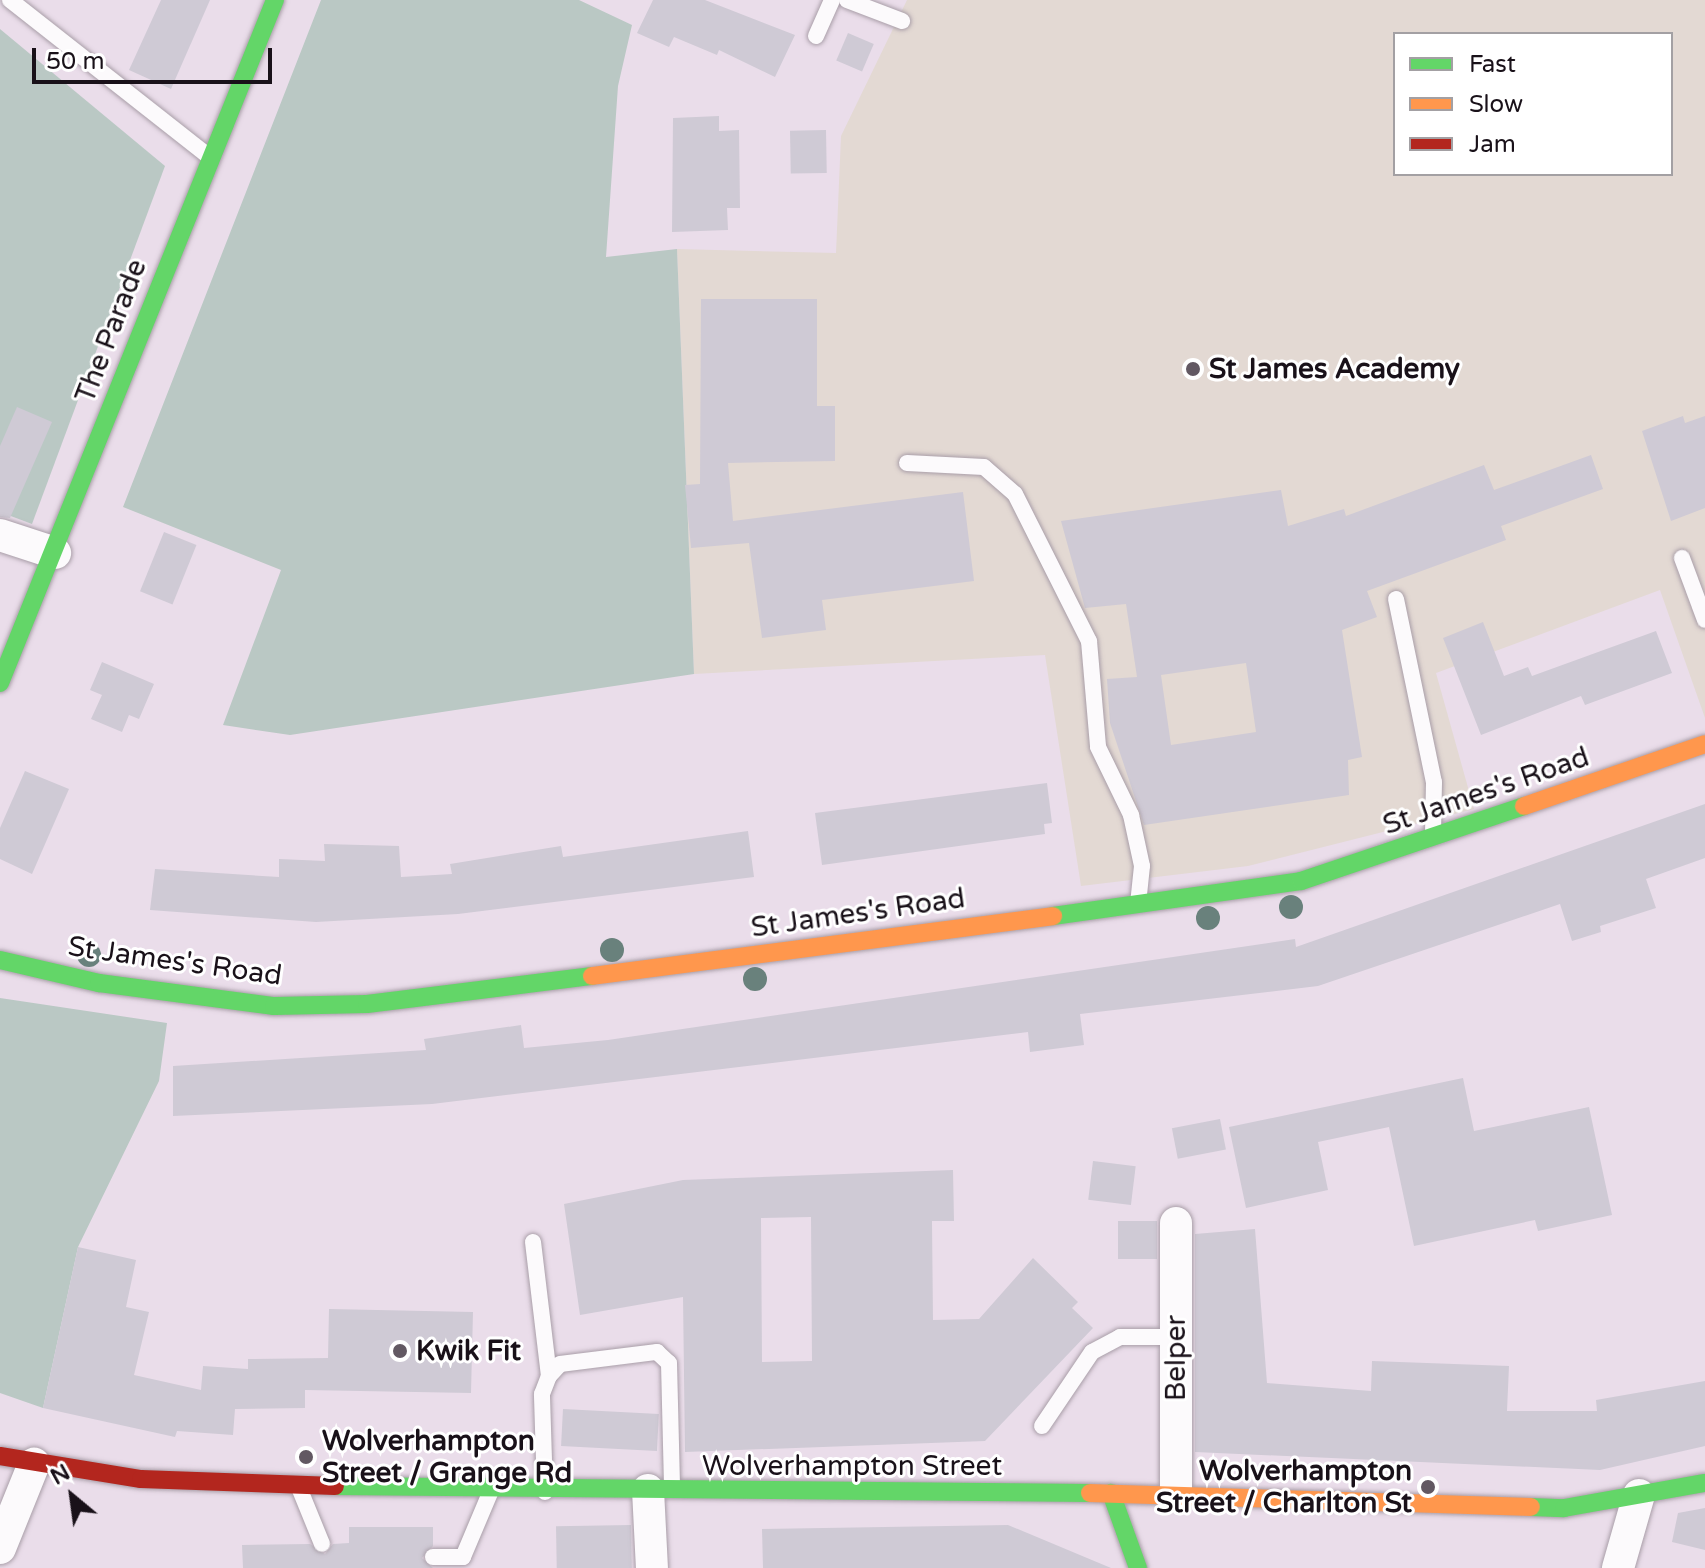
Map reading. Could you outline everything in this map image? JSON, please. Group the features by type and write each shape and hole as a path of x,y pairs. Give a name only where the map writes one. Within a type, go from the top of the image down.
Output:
{"street":[{"name":"The Parade","path":"0,683 55,553 209,157 275,0"},
{"path":"0,535 55,553"},
{"name":"St James's Road","path":"0,960 188,997 274,1006 367,1004 1301,881 1433,842 1705,744"},
{"name":"Belper","path":"1176,1223 1176,1493"},
{"name":"Wolverhampton Street","path":"0,1456 34,1464 141,1479 491,1492 1176,1493 1564,1508 1705,1483"},
{"path":"0,1548 34,1464"},
{"path":"652,1568 660,1492"},
{"path":"1111,1493 1138,1568"},
{"path":"1618,1568 1639,1495"}],"lane":[{"path":"10,0 209,157"},
{"path":"816,36 832,0"},
{"path":"847,0 902,21"},
{"path":"907,463 984,467 1015,494 1089,641 1098,747 1131,815 1142,866 1138,904"},
{"path":"1682,558 1705,620"},
{"path":"1396,599 1434,782 1433,842"},
{"path":"533,1242 549,1376"},
{"path":"1042,1426 1092,1352 1120,1337 1176,1337"},
{"path":"545,1492 542,1394 549,1376 560,1364 657,1352 669,1363 660,1492"},
{"path":"298,1487 322,1544"},
{"path":"433,1557 463,1557 491,1492"}],"shaded area":[{"path":"321,0 579,0 632,25 618,86 606,257 677,249 694,674 290,735 223,725 281,570 123,507"},
{"name":"St James Academy","path":"907,0 1705,0 1705,718 1660,590 1436,673 1474,809 1248,866 1081,886 1045,655 694,674 677,249 836,253 841,136"},
{"path":"0,29 165,166 32,524 0,512"},
{"path":"0,998 167,1023 159,1081 78,1247 43,1408 0,1393"}],"building":[{"path":"161,0 210,0 171,89 129,70"},
{"path":"653,0 705,0 795,35 775,77 719,50 717,55 674,37 669,47 637,33"},
{"path":"848,33 874,44 862,72 836,61"},
{"path":"719,116 719,131 739,130 740,208 727,208 728,230 672,232 673,118"},
{"path":"826,130 827,173 791,174 790,131"},
{"path":"701,299 817,299 817,406 835,406 835,461 728,463 733,521 963,492 974,581 822,600 826,630 762,638 749,543 691,548 685,485 700,484"},
{"path":"17,407 52,422 10,518 0,517 0,446"},
{"path":"1683,416 1685,423 1705,416 1705,508 1671,521 1642,431"},
{"path":"1591,455 1603,489 1501,526 1506,540 1367,591 1377,617 1342,630 1362,757 1348,760 1349,795 1144,825 1110,723 1107,679 1137,677 1126,604 1085,608 1061,521 1281,490 1288,526 1344,509 1346,516 1484,465 1494,490","holes":["1246,663 1256,732 1171,745 1161,675"]},
{"path":"164,532 196,545 172,604 140,591"},
{"path":"1483,622 1504,676 1528,667 1532,676 1656,631 1672,673 1585,705 1581,696 1481,735 1443,638"},
{"path":"102,662 154,684 139,719 129,715 122,732 91,719 102,695 90,690"},
{"path":"25,771 69,789 32,874 0,859 0,828"},
{"path":"1047,783 1052,823 1044,824 1045,834 822,865 815,813"},
{"path":"1705,804 1705,858 1646,879 1656,908 1600,926 1601,932 1572,941 1560,904 1318,986 1080,1014 1084,1045 1030,1052 1028,1032 432,1104 173,1116 173,1066 426,1050 424,1039 521,1025 524,1048 608,1040 1295,939 1296,947"},
{"path":"748,831 754,877 458,914 316,922 150,910 155,869 279,877 279,859 325,861 324,844 399,846 401,877 452,874 450,864 561,846 563,857"},
{"path":"1463,1078 1474,1131 1589,1107 1612,1215 1538,1231 1535,1220 1414,1246 1389,1127 1318,1142 1328,1190 1246,1208 1229,1127"},
{"path":"1220,1119 1226,1149 1178,1159 1172,1128"},
{"path":"1093,1161 1136,1166 1131,1205 1088,1200"},
{"path":"953,1170 954,1221 932,1221 933,1320 979,1319 1033,1258 1078,1302 1072,1308 1093,1328 985,1441 685,1452 683,1297 580,1315 564,1204 683,1180","holes":["811,1217 812,1361 762,1362 761,1218"]},
{"path":"1118,1221 1157,1221 1157,1259 1118,1259"},
{"path":"1255,1229 1267,1383 1371,1391 1372,1361 1509,1366 1507,1411 1597,1411 1596,1400 1705,1381 1705,1446 1600,1470 1195,1452 1195,1234"},
{"path":"78,1247 136,1260 126,1307 149,1312 134,1375 201,1390 203,1366 248,1369 248,1359 328,1358 329,1309 473,1312 471,1393 305,1390 305,1408 235,1409 233,1435 177,1431 175,1437 43,1408"},
{"path":"563,1409 659,1414 657,1451 561,1446"},
{"path":"1705,1508 1705,1550 1672,1542 1678,1513"},
{"path":"631,1525 632,1568 557,1568 556,1526"},
{"path":"1008,1525 1111,1568 763,1568 762,1529"},
{"path":"349,1527 433,1527 433,1546 422,1558 433,1568 243,1568 242,1545 310,1544 325,1554 333,1544 349,1543"}],"traffic: fast":[{"path":"0,683 275,0"},
{"path":"1053,916 1301,881 1524,806"},
{"path":"0,960 99,983 274,1006 367,1004 592,976"},
{"path":"1531,1507 1564,1508 1705,1483"},
{"path":"335,1486 1090,1493"},
{"path":"1111,1493 1138,1568"}],"traffic: slow":[{"path":"1524,806 1705,744"},
{"path":"592,976 1053,916"},
{"path":"1090,1493 1531,1507"}],"traffic: jam":[{"path":"0,1456 141,1479 335,1486"}],"place":[{"name":"St James Academy","path":"1193,369"},
{"name":"Kwik Fit","path":"400,1351"},
{"name":"Wolverhampton Street / Grange Rd","path":"306,1457"},
{"name":"Wolverhampton Street / Charlton St","path":"1428,1487"}]}
